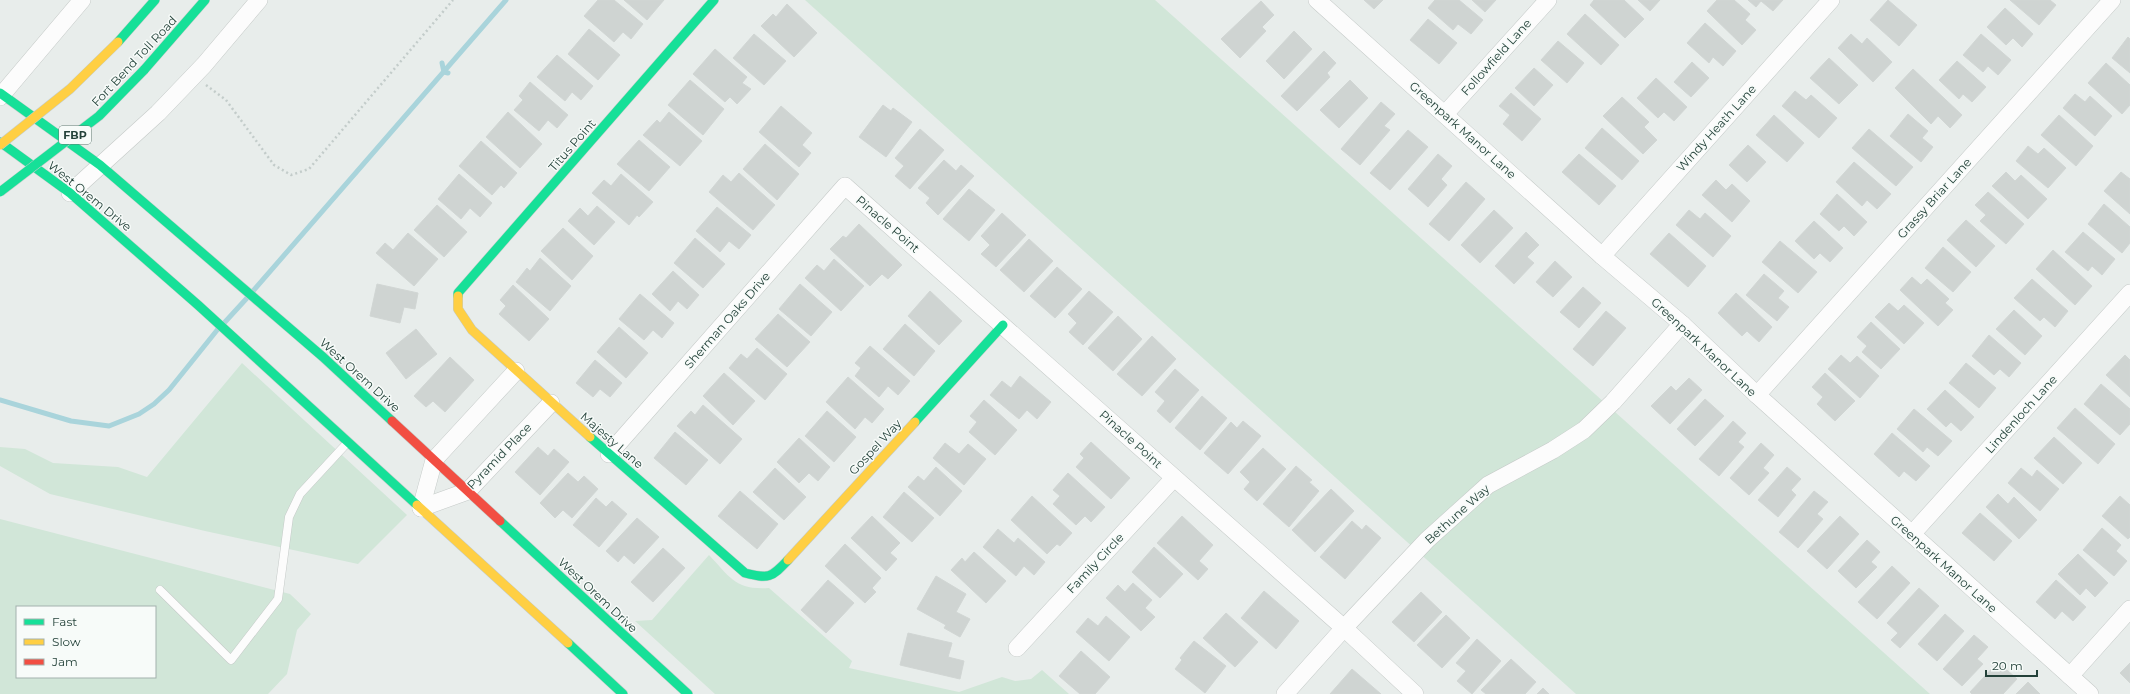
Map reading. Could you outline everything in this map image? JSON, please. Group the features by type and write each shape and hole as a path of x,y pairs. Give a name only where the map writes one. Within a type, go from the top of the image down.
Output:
{"main road":[{"name":"Fort Bend Toll Road","path":"0,143 70,88 118,42 155,0"},
{"name":"Fort Bend Toll Road","path":"0,192 99,116 144,70 206,0"},
{"name":"Titus Point","path":"458,309 458,293 714,0"},
{"name":"West Orem Drive","path":"1,95 100,165 323,357 688,694"},
{"name":"West Orem Drive","path":"0,143 70,193 198,305 622,694"},
{"name":"Majesty Lane","path":"458,309 472,330 551,403 745,573 760,576"},
{"name":"Gospel Way","path":"760,576 774,575 1003,325"}],"street":[{"path":"1,95 82,0"},
{"path":"70,193 158,113 259,0"},
{"name":"Greenpark Manor Lane","path":"1318,0 1602,256 1682,324 1757,395 2090,694"},
{"name":"Followfield Lane","path":"1445,114 1548,0"},
{"name":"Windy Heath Lane","path":"1602,256 1831,0"},
{"name":"Grassy Briar Lane","path":"1757,395 2112,0"},
{"name":"Pinacle Point","path":"845,186 1344,628 1416,694"},
{"name":"Sherman Oaks Drive","path":"609,454 845,186"},
{"name":"Lindenloch Lane","path":"1912,534 2130,293"},
{"name":"Bethune Way","path":"1285,694 1344,628 1428,540 1488,485 1553,450 1584,430 1613,402 1682,324"},
{"path":"421,508 434,460 516,371"},
{"name":"Pyramid Place","path":"421,508 468,491 551,403"},
{"name":"Family Circle","path":"1017,648 1174,478"},
{"path":"2070,676 2130,608"}],"lane":[{"path":"160,590 231,660 278,599 289,517 300,494 348,442"}],"path":[{"path":"187,82 207,86 226,100 274,165 291,174 309,169 453,0"}],"green space":[{"path":"805,0 1155,0 1930,694 1576,694"},
{"path":"242,363 407,515 358,564 205,531 50,494 0,466 0,447 25,449 53,463 118,467 147,477"},
{"path":"0,519 290,594 311,614 297,630 287,674 268,694 0,694"},
{"path":"709,555 734,581 741,585 748,587 769,588 852,661 849,668 959,692 1002,677 1015,681 1031,679 1042,670 1069,694 715,694 635,621 652,620"}],"building":[{"path":"598,0 614,0 643,24 631,39 623,32 614,42 584,16"},
{"path":"624,0 664,0 647,20"},
{"path":"1364,0 1383,0 1374,9"},
{"path":"1435,0 1459,0 1483,20 1471,34 1458,24 1453,30 1428,8"},
{"path":"1472,0 1496,0 1485,12"},
{"path":"1594,0 1624,0 1644,19 1625,38 1590,5"},
{"path":"1638,0 1660,0 1650,11"},
{"path":"1717,0 1734,0 1750,14 1745,20 1756,30 1742,45 1707,11"},
{"path":"1748,0 1783,0 1773,11 1761,1 1756,7"},
{"path":"1888,0 1917,25 1899,46 1870,20"},
{"path":"2010,0 2050,0 2056,5 2039,25"},
{"path":"1261,1 1274,15 1262,27 1266,31 1240,58 1221,39"},
{"path":"787,4 817,33 794,57 761,26 773,14 776,17"},
{"path":"2005,8 2033,34 2022,47 2013,38 2006,45 1987,27"},
{"path":"1585,14 1619,45 1601,65 1567,34"},
{"path":"1428,19 1457,43 1439,64 1410,40"},
{"path":"1705,23 1736,51 1723,66 1713,57 1709,63 1687,43"},
{"path":"589,29 620,55 598,80 568,54"},
{"path":"1294,31 1312,49 1284,79 1266,61"},
{"path":"754,34 786,61 764,85 733,58"},
{"path":"1851,34 1862,44 1867,38 1892,62 1873,82 1838,48"},
{"path":"1981,34 2011,60 1998,75 1988,66 1983,72 1963,55"},
{"path":"2128,37 2130,39 2130,73 2112,58"},
{"path":"1558,41 1584,63 1567,83 1541,60"},
{"path":"715,49 747,77 742,83 751,89 737,104 730,97 725,102 693,74"},
{"path":"1324,51 1336,63 1327,73 1330,77 1297,111 1281,96"},
{"path":"557,55 593,86 581,100 572,92 565,101 537,77"},
{"path":"1829,58 1858,85 1839,104 1810,78"},
{"path":"1957,61 1986,87 1972,102 1963,94 1959,99 1939,80"},
{"path":"1692,62 1709,78 1691,97 1674,82"},
{"path":"2106,63 2130,85 2130,105 2122,114 2088,83"},
{"path":"1534,68 1553,85 1534,106 1515,88"},
{"path":"1913,69 1962,115 1950,128 1938,116 1931,124 1895,88"},
{"path":"1656,78 1687,107 1674,121 1664,112 1658,118 1637,98"},
{"path":"690,80 724,109 703,135 668,105"},
{"path":"1350,80 1368,98 1339,128 1320,110"},
{"path":"530,82 568,115 557,128 548,120 539,131 514,110 523,100 519,96"},
{"path":"1795,91 1806,100 1811,95 1837,118 1819,138 1782,106"},
{"path":"1511,93 1541,119 1522,141 1503,124 1510,115 1499,106"},
{"path":"2075,94 2085,102 2090,96 2112,116 2095,136 2063,108"},
{"path":"1622,97 1649,122 1644,127 1657,140 1643,154 1603,116"},
{"path":"1381,102 1395,114 1384,126 1390,130 1360,165 1341,149"},
{"path":"883,105 891,111 893,108 912,122 886,157 859,137"},
{"path":"781,106 812,133 802,145 811,153 799,167 759,132"},
{"path":"508,112 542,144 520,168 486,137"},
{"path":"669,112 702,141 680,166 643,135 657,120 660,123"},
{"path":"1908,114 1928,131 1922,138 1933,147 1921,162 1890,136"},
{"path":"1774,115 1804,143 1787,162 1756,135"},
{"path":"2059,115 2093,146 2076,166 2041,135"},
{"path":"1602,128 1639,161 1622,180 1585,148"},
{"path":"920,129 944,150 910,189 895,176 904,166 895,158"},
{"path":"1869,129 1913,167 1896,186 1852,148"},
{"path":"1408,130 1428,147 1390,190 1370,173"},
{"path":"639,140 670,167 649,191 617,164"},
{"path":"481,141 517,173 504,188 501,185 492,195 459,166"},
{"path":"765,144 799,174 777,200 743,169"},
{"path":"1748,145 1766,162 1747,182 1729,165"},
{"path":"2028,146 2038,154 2044,148 2066,168 2048,188 2016,161"},
{"path":"1438,154 1452,166 1441,179 1447,185 1428,207 1408,189"},
{"path":"1579,154 1616,186 1599,205 1562,172"},
{"path":"944,160 956,171 961,165 974,176 938,215 926,203 930,198 918,188"},
{"path":"1854,162 1891,194 1877,209 1867,200 1862,206 1836,182"},
{"path":"2006,172 2015,181 2021,175 2047,199 2028,219 1992,186"},
{"path":"2121,172 2130,179 2130,214 2104,191"},
{"path":"739,173 775,205 753,230 709,192 723,175 731,182"},
{"path":"459,174 492,203 480,217 470,208 461,219 438,199"},
{"path":"621,174 653,202 639,217 637,215 629,225 592,193 604,180 611,186"},
{"path":"1716,180 1726,190 1732,184 1750,201 1732,222 1702,195"},
{"path":"1466,182 1485,199 1449,241 1429,224"},
{"path":"969,189 995,210 969,241 943,219"},
{"path":"1988,192 2024,224 2006,244 1980,221 1986,215 1975,205"},
{"path":"1837,194 1867,222 1854,236 1844,226 1839,231 1820,214"},
{"path":"2104,204 2130,227 2130,243 2122,253 2088,224"},
{"path":"437,205 467,232 444,257 414,230"},
{"path":"597,206 615,222 594,245 568,221 580,208 588,216"},
{"path":"717,207 751,235 739,249 729,241 720,252 696,231"},
{"path":"1494,210 1513,228 1480,263 1461,245"},
{"path":"1689,210 1700,219 1705,213 1731,236 1713,257 1676,225"},
{"path":"1002,213 1026,235 996,267 981,254 990,245 981,236"},
{"path":"1966,220 1995,246 1976,267 1947,240"},
{"path":"1814,221 1843,248 1830,262 1820,253 1814,259 1795,241"},
{"path":"859,224 902,265 888,279 882,274 870,286 830,249 843,236 846,238"},
{"path":"563,228 593,256 572,280 541,251"},
{"path":"1526,232 1539,245 1527,257 1534,263 1514,284 1495,266"},
{"path":"2083,232 2115,259 2102,275 2092,266 2088,271 2065,252"},
{"path":"408,233 438,259 414,286 376,253 385,243 393,250"},
{"path":"1669,233 1706,266 1688,287 1650,254"},
{"path":"695,238 725,264 703,288 674,263"},
{"path":"1029,239 1053,261 1024,292 1000,270"},
{"path":"1780,241 1817,272 1798,293 1762,262"},
{"path":"1943,247 1971,272 1953,292 1925,268"},
{"path":"2053,250 2092,286 2075,305 2036,269"},
{"path":"540,258 571,286 550,311 516,282 527,268 530,271"},
{"path":"834,259 864,286 841,311 805,278 817,265 824,271"},
{"path":"1555,261 1572,277 1553,297 1536,282"},
{"path":"1057,267 1082,289 1055,318 1030,296"},
{"path":"673,271 699,295 687,309 678,301 670,311 652,294"},
{"path":"1764,274 1784,291 1778,298 1789,307 1777,321 1746,295"},
{"path":"1912,277 1921,285 1927,279 1949,299 1945,303 1953,310 1938,326 1900,290"},
{"path":"2032,279 2068,311 2055,327 2044,317 2040,321 2014,298"},
{"path":"377,284 418,293 415,309 404,307 400,323 370,316"},
{"path":"800,284 832,312 811,336 779,309"},
{"path":"513,285 549,319 529,341 499,314 506,306 500,300"},
{"path":"1583,287 1601,303 1579,328 1560,312"},
{"path":"930,291 962,321 939,345 908,316"},
{"path":"1089,291 1113,312 1083,345 1069,332 1077,323 1068,314"},
{"path":"1736,293 1772,327 1759,342 1747,331 1742,336 1718,313"},
{"path":"640,294 674,323 662,338 653,330 644,340 619,319"},
{"path":"1889,303 1898,311 1904,305 1924,323 1904,344 1875,317"},
{"path":"2014,310 2042,336 2025,355 1996,329"},
{"path":"1606,311 1626,328 1593,366 1573,349"},
{"path":"778,314 810,342 787,367 755,339"},
{"path":"1118,316 1142,339 1113,371 1088,348"},
{"path":"1871,322 1900,349 1881,369 1862,352 1867,346 1857,337"},
{"path":"905,324 935,351 914,376 883,349"},
{"path":"619,327 648,353 626,378 597,352"},
{"path":"416,329 437,354 406,379 386,353"},
{"path":"1989,335 2021,363 2009,377 2000,369 1994,375 1972,356"},
{"path":"1152,336 1176,359 1142,396 1117,374"},
{"path":"870,346 910,381 898,395 888,386 879,397 855,376 861,368 855,363"},
{"path":"757,348 787,374 765,400 729,368 741,354 747,359"},
{"path":"1841,355 1850,363 1857,356 1879,376 1860,398 1828,369"},
{"path":"2125,355 2130,360 2130,397 2106,375"},
{"path":"450,357 474,380 445,412 433,401 426,407 414,396"},
{"path":"595,360 622,383 610,397 600,389 593,397 576,383"},
{"path":"1966,363 1996,388 1979,408 1949,383"},
{"path":"1175,369 1199,390 1170,423 1157,411 1165,401 1155,392"},
{"path":"724,373 755,401 733,425 703,396"},
{"path":"1825,373 1855,401 1835,421 1817,404 1823,397 1812,387"},
{"path":"1020,376 1051,402 1037,419 1027,410 1019,419 990,395 1002,381 1011,388"},
{"path":"848,377 884,409 872,423 865,417 855,429 826,402"},
{"path":"1689,378 1702,390 1670,424 1651,406 1671,386 1676,391"},
{"path":"2101,384 2130,409 2130,424 2120,435 2084,404"},
{"path":"1945,390 1974,417 1961,431 1951,422 1946,427 1927,409"},
{"path":"1202,396 1227,418 1200,450 1175,428"},
{"path":"1705,399 1724,416 1695,446 1677,429"},
{"path":"984,400 1017,430 995,455 969,432 977,422 970,416"},
{"path":"703,405 742,439 720,464 677,426 691,411 695,415"},
{"path":"2075,408 2115,444 2098,464 2057,428"},
{"path":"1914,409 1952,441 1938,456 1927,447 1923,452 1897,429"},
{"path":"827,411 856,437 834,462 805,436"},
{"path":"1243,421 1261,436 1228,474 1204,453 1231,422 1237,428"},
{"path":"1733,421 1746,433 1738,442 1744,447 1719,476 1699,459"},
{"path":"675,432 708,460 686,485 654,458"},
{"path":"1892,433 1930,466 1916,481 1904,471 1899,477 1874,454"},
{"path":"2054,437 2082,463 2063,484 2034,458"},
{"path":"799,438 830,467 818,481 809,473 799,483 777,462"},
{"path":"1091,442 1130,478 1111,499 1076,467 1084,458 1080,454"},
{"path":"945,443 959,454 968,444 986,459 964,485 933,458"},
{"path":"1761,443 1774,455 1763,468 1769,473 1749,495 1730,478"},
{"path":"538,447 548,456 554,449 569,462 540,495 515,472"},
{"path":"1263,448 1286,469 1257,501 1244,489 1250,482 1240,472"},
{"path":"1296,466 1312,480 1309,482 1319,491 1289,527 1263,504"},
{"path":"936,467 962,491 940,516 908,487 918,476 924,481"},
{"path":"1787,467 1801,479 1791,490 1796,495 1778,517 1758,500"},
{"path":"775,468 806,497 784,520 753,492"},
{"path":"2021,468 2032,477 2037,470 2059,489 2040,511 2008,483"},
{"path":"568,473 578,482 584,476 598,489 572,518 563,510 555,518 540,503"},
{"path":"1068,473 1105,507 1091,522 1085,516 1076,525 1053,504 1060,496 1053,490"},
{"path":"1331,489 1354,511 1315,552 1292,530"},
{"path":"740,491 778,524 757,549 718,516"},
{"path":"1814,491 1828,502 1817,514 1823,519 1798,548 1779,532"},
{"path":"904,492 934,518 912,542 883,517"},
{"path":"1998,494 2008,504 2014,497 2037,520 2019,539 1986,507"},
{"path":"1032,496 1072,533 1060,546 1057,544 1047,554 1011,520"},
{"path":"2120,496 2130,505 2130,537 2128,539 2102,516"},
{"path":"596,498 606,507 612,501 627,514 599,547 573,525"},
{"path":"1980,513 2012,541 1994,561 1962,533"},
{"path":"872,516 900,543 890,553 897,559 886,571 851,538"},
{"path":"1182,516 1213,545 1199,561 1208,569 1198,580 1157,543"},
{"path":"1840,516 1859,534 1827,569 1807,551"},
{"path":"637,518 659,537 634,564 624,555 618,562 606,551"},
{"path":"1352,521 1362,530 1366,525 1381,538 1345,579 1320,557"},
{"path":"2102,528 2121,545 2116,551 2127,561 2114,576 2083,550"},
{"path":"998,529 1014,543 1018,538 1045,562 1034,575 1024,566 1016,576 983,547"},
{"path":"1867,540 1880,552 1871,562 1877,567 1856,588 1838,571"},
{"path":"845,544 881,578 872,588 876,592 865,603 825,566"},
{"path":"1154,547 1183,574 1160,598 1132,572"},
{"path":"663,548 685,568 653,602 631,582"},
{"path":"974,552 1006,581 986,603 951,570 962,558 965,562"},
{"path":"2078,554 2108,583 2095,597 2086,588 2080,595 2058,574"},
{"path":"1892,566 1910,583 1877,619 1858,602"},
{"path":"936,576 966,594 956,612 970,619 960,637 944,628 946,625 917,609"},
{"path":"828,580 854,603 826,633 801,610"},
{"path":"2056,580 2086,607 2073,621 2062,611 2055,619 2036,602"},
{"path":"1133,583 1152,600 1145,608 1155,617 1141,631 1106,598 1118,585 1125,592"},
{"path":"1919,588 1939,606 1900,648 1891,640 1898,633 1887,623"},
{"path":"1264,591 1299,621 1276,649 1241,618"},
{"path":"1421,592 1442,612 1414,642 1392,622"},
{"path":"1226,613 1258,642 1235,667 1203,638"},
{"path":"1945,614 1964,631 1937,661 1918,644"},
{"path":"1446,615 1470,638 1442,668 1417,645"},
{"path":"1106,616 1130,637 1109,661 1076,632 1088,618 1098,626"},
{"path":"908,633 952,643 948,657 964,661 960,679 900,665"},
{"path":"1974,635 1988,647 1977,659 1983,664 1962,686 1943,669"},
{"path":"1477,639 1501,661 1472,694 1457,681 1466,671 1456,663"},
{"path":"1194,641 1226,666 1205,693 1175,669 1182,660 1180,658"},
{"path":"1081,651 1110,677 1095,694 1080,694 1059,676"},
{"path":"1511,659 1536,682 1525,694 1486,694 1481,690"},
{"path":"1998,662 2017,679 2003,694 1972,694 1970,692"},
{"path":"2130,663 2130,683 2120,673"},
{"path":"1352,669 1381,694 1330,694"},
{"path":"2028,682 2040,694 2016,694"},
{"path":"1543,688 1549,694 1537,694"}],"waterway":[{"path":"253,291 506,0"},
{"path":"442,63 444,72 448,73"},
{"path":"225,322 247,298"},
{"path":"0,400 71,421 109,426 139,414 154,404 169,390 218,329"}],"traffic: fast":[{"path":"118,42 155,0"},
{"path":"144,70 205,0"},
{"path":"458,296 458,293 714,0"},
{"path":"0,192 99,116 144,70"},
{"path":"0,93 100,165 323,357 392,421"},
{"path":"0,142 70,193 198,305 417,505"},
{"path":"915,422 1003,325"},
{"path":"590,437 745,573 759,576 769,576 788,560"},
{"path":"500,521 688,694"},
{"path":"568,643 623,694"}],"traffic: slow":[{"path":"0,145 70,89 118,42"},
{"path":"458,296 458,309 472,330 590,437"},
{"path":"788,560 915,422"},
{"path":"417,505 568,643"}],"traffic: jam":[{"path":"392,421 500,521"}]}
